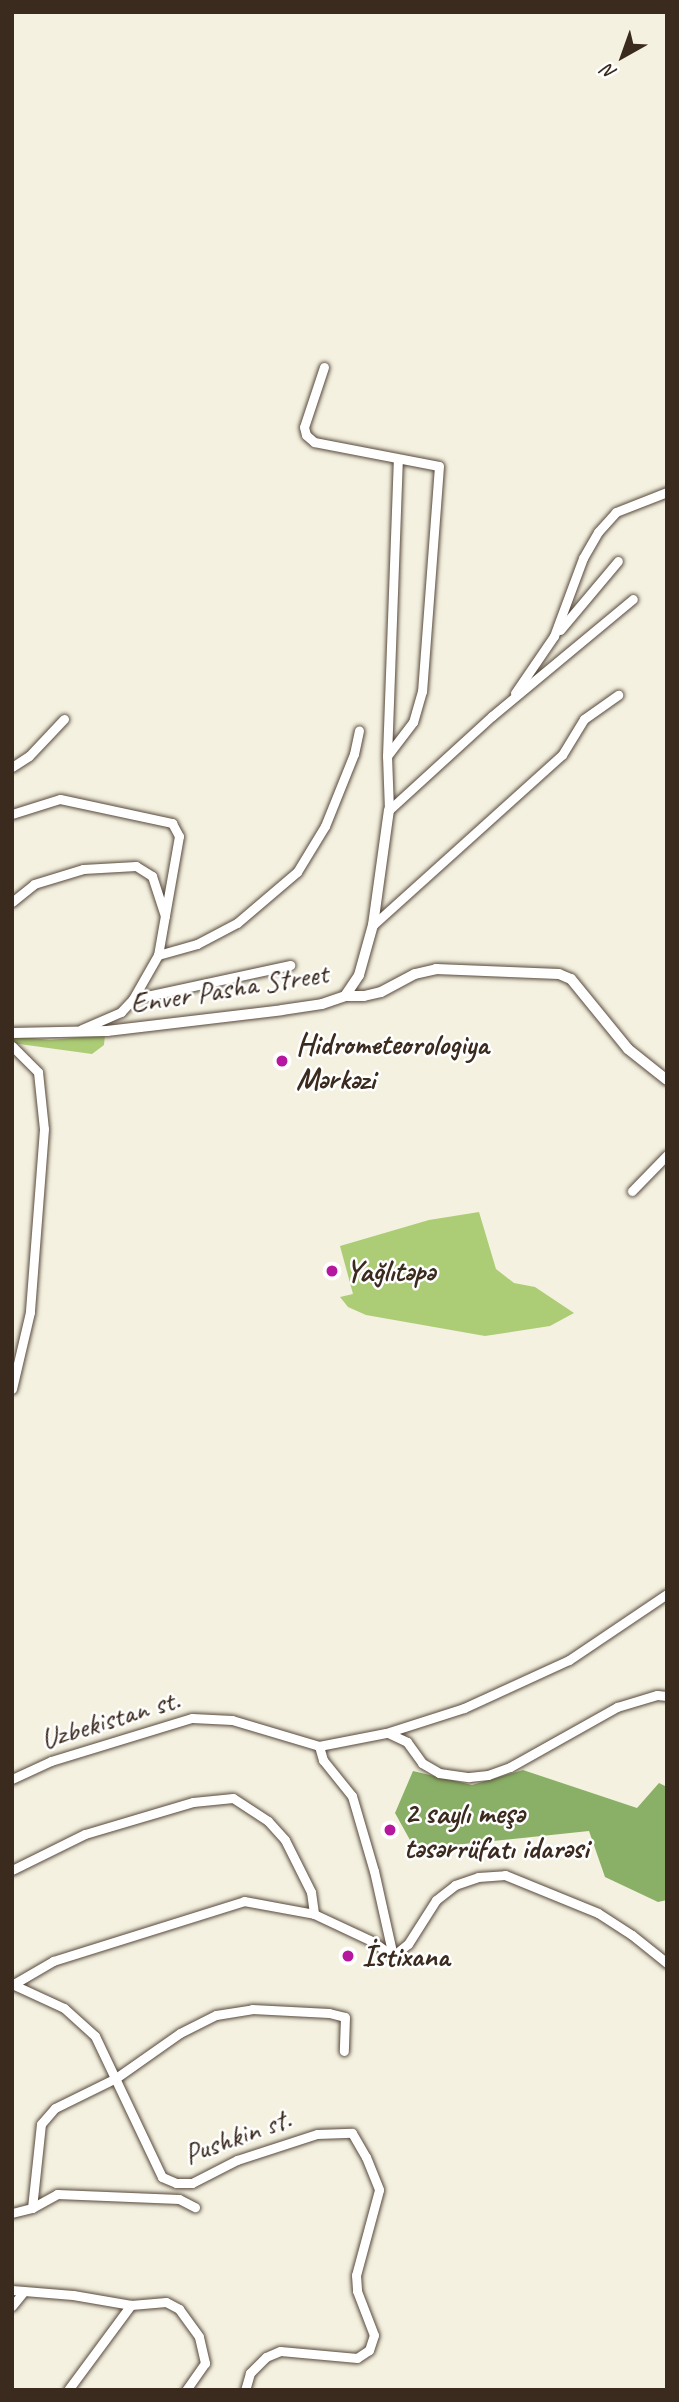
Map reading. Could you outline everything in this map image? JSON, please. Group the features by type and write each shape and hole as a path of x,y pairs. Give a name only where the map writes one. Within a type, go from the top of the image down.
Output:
{"street":[{"path":"324,367 304,428 306,435 314,442 439,466 422,691 413,722 387,756"},
{"path":"388,810 387,756 398,460"},
{"path":"554,636 583,558 598,532 616,512 667,492"},
{"path":"508,703 554,636 618,561"},
{"path":"388,810 508,703 633,599"},
{"path":"373,925 562,755 584,719 618,695"},
{"path":"12,767 29,756 64,719"},
{"path":"158,955 197,944 237,923 297,872 325,826 354,754 359,732"},
{"path":"12,814 60,799 172,823 179,836 158,955 134,999 121,1012 72,1034"},
{"name":"Enver Pasha Street","path":"12,1032 72,1034 282,1010 322,1004 345,996 359,975 373,925 388,810"},
{"path":"12,902 34,884 83,869 136,866 152,876 165,918"},
{"path":"134,999 290,965"},
{"path":"345,996 364,996 436,969 559,974 571,979 628,1049 667,1080"},
{"path":"12,1046 38,1072 44,1129 30,1312 12,1389"},
{"path":"632,1191 667,1155"},
{"name":"Uzbekistan st.","path":"12,1779 76,1752 192,1718 232,1720 319,1746 386,1733 464,1708 569,1660 667,1594"},
{"path":"386,1733 407,1742 422,1763 439,1773 469,1777 488,1775 510,1767 617,1707 657,1695 667,1696"},
{"path":"319,1746 323,1760 352,1796 371,1860 393,1956"},
{"path":"12,1870 85,1834 193,1802 233,1798 268,1821 285,1839 312,1892 314,1914"},
{"path":"393,1956 408,1944 436,1900 456,1885 478,1877 505,1875 598,1913 632,1934 667,1963"},
{"path":"13,1985 53,1961 244,1901 314,1914 372,1941 393,1956"},
{"name":"Pushkin st.","path":"13,1985 78,2018 95,2036 162,2177 176,2183 192,2183 237,2160 317,2134 352,2133 379,2190 356,2275 357,2291 374,2335 369,2350 357,2358 280,2351 266,2357 250,2373 245,2390"},
{"path":"32,2208 41,2124 55,2108 116,2078 180,2033 216,2015 252,2010 345,2017 344,2050"},
{"path":"12,2213 32,2208 57,2194 179,2199 195,2207"},
{"path":"12,2290 73,2295 131,2305 166,2302 179,2309 198,2337 205,2364 186,2390"},
{"path":"12,2306 23,2291"},
{"path":"68,2390 131,2305"}],"green space":[{"path":"105,1035 104,1045 92,1054 12,1043 12,1036 50,1040"},
{"path":"479,1212 496,1269 514,1283 535,1287 574,1313 550,1326 485,1336 366,1315 348,1307 340,1297 353,1294 340,1246 429,1220"},
{"path":"523,1770 637,1808 659,1783 667,1787 667,1900 658,1902 605,1877 589,1831 415,1849 395,1813 413,1771 472,1785"}],"place":[{"name":"Hidrometeorologiya Mərkəzi","path":"282,1061"},
{"name":"Yağlıtəpə","path":"332,1271"},
{"name":"2 saylı meşə təsərrüfatı idarəsi","path":"390,1830"},
{"name":"İstixana","path":"348,1956"}]}
